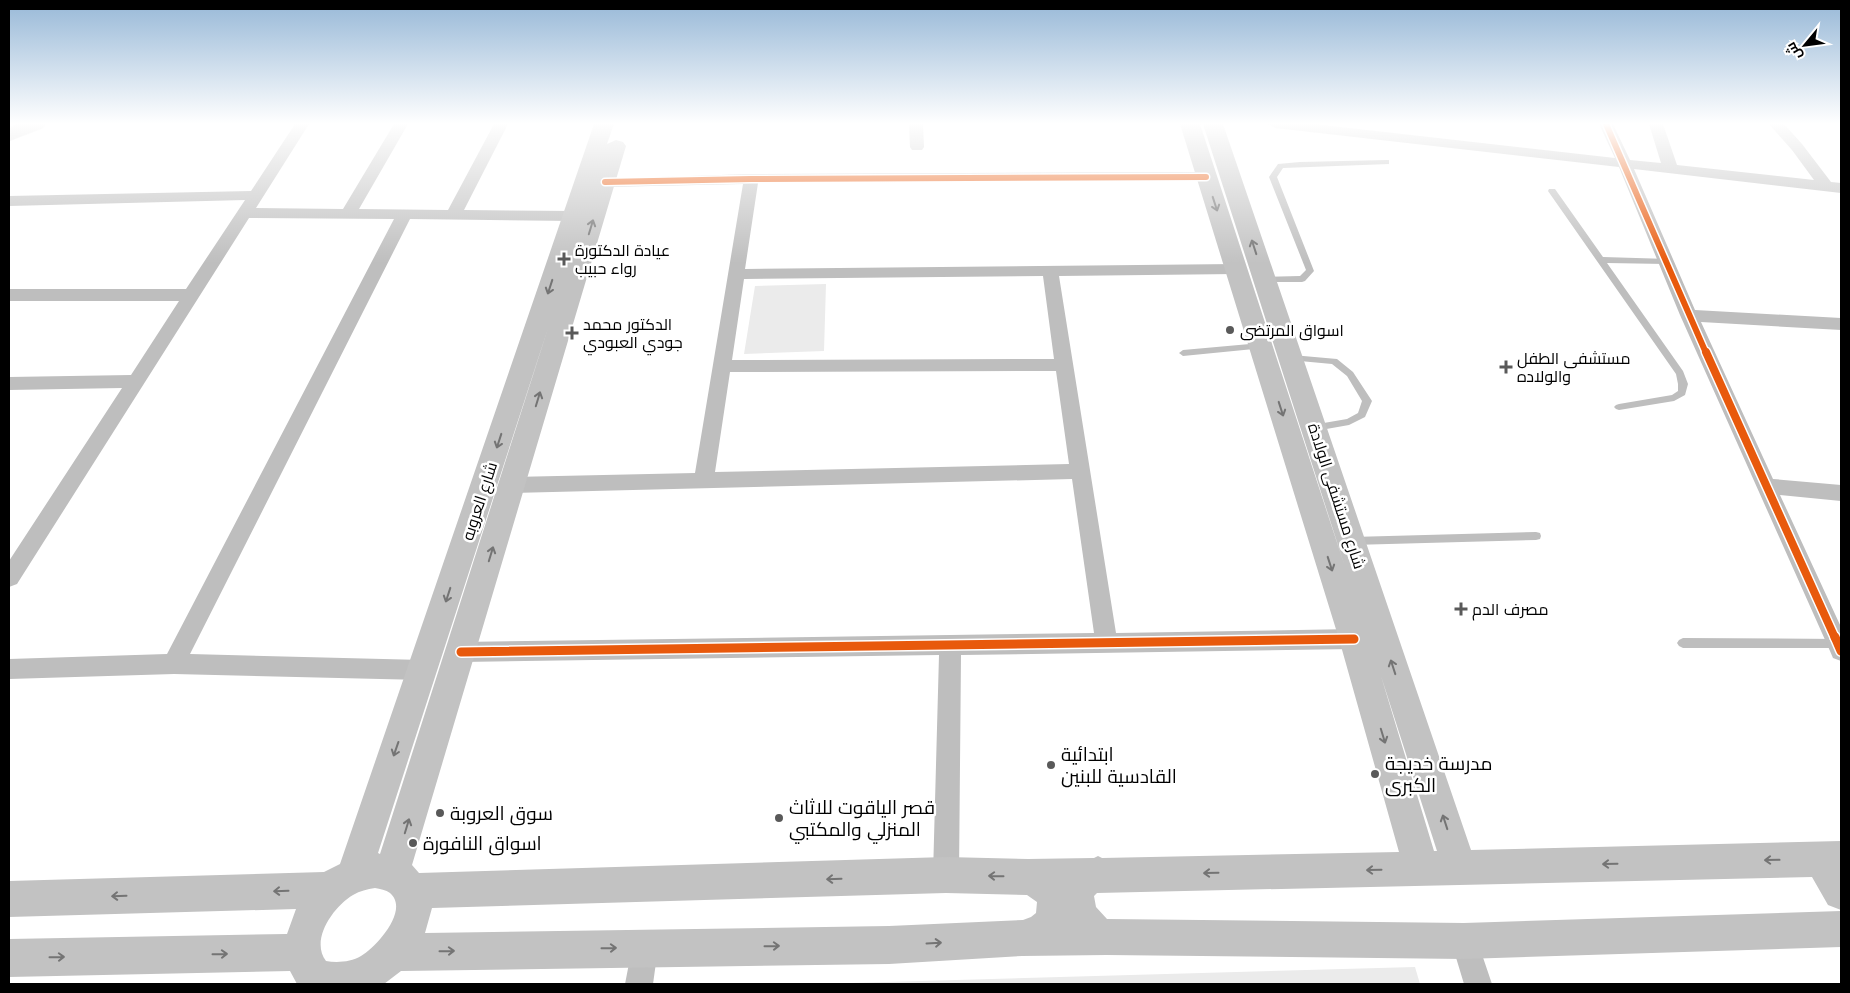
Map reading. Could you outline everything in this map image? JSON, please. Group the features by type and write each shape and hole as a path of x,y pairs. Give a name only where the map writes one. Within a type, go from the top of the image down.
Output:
{"main road":[{"name":"شارع العروبه","path":"342,884 423,670 588,170"},
{"name":"شارع العروبه","path":"402,882 461,652 609,170"},
{"name":"شارع مستشفى الولادة","path":"1204,170 1354,639 1422,869"},
{"name":"شارع مستشفى الولادة","path":"1228,170 1460,868"},
{"path":"1272,381 1296,370"},
{"path":"9,899 342,884 375,870 402,882 946,875 1028,876 1831,859 1841,892"},
{"path":"1098,874 1084,881 1079,886 1077,903 1084,924 1093,932 1107,937"},
{"path":"1022,938 1046,929 1051,924 1055,905 1054,897 1049,889 1028,876"},
{"path":"9,958 312,971 331,982 364,980 380,969 398,952 411,926 414,900 402,882"},
{"path":"312,971 303,941 312,914 342,884"},
{"path":"398,952 889,945 1022,938 1107,937 1464,941 1841,929"}],"street":[{"path":"9,578 273,170"},
{"path":"348,214 374,170"},
{"path":"454,214 477,170"},
{"path":"1628,170 1689,315 1840,647"},
{"path":"1690,170 1841,188"},
{"path":"1814,170 1826,186"},
{"path":"605,182 751,179 1206,177"},
{"path":"704,479 751,179"},
{"path":"9,201 257,195"},
{"path":"244,213 573,216"},
{"path":"174,664 405,214"},
{"path":"736,274 1236,268"},
{"path":"1050,270 1106,641"},
{"path":"9,310 14,295 191,295"},
{"path":"1689,315 1841,324"},
{"path":"721,366 1064,365"},
{"path":"9,383 136,381"},
{"path":"512,485 1080,471"},
{"path":"1766,486 1841,493"},
{"path":"461,652 1106,641 1354,639"},
{"path":"946,875 950,645"},
{"path":"9,669 174,664 423,670"},
{"path":"1464,941 1478,984"},
{"path":"639,984 645,948"}],"lane":[{"path":"1265,280 1302,279 1310,271 1274,177 1278,170"},
{"path":"1552,191 1680,373 1684,384 1682,393 1674,398 1619,407"},
{"path":"1600,260 1666,261"},
{"path":"1183,353 1261,346"},
{"path":"1296,370 1334,361 1350,374 1368,402 1362,415 1349,422 1315,427"},
{"path":"1352,541 1536,536"},
{"path":"1683,643 1840,647"}],"shaded area":[{"path":"826,284 824,351 744,354 755,286"},
{"path":"1415,967 1420,984 815,984"}],"cycle path":[{"path":"1628,170 1689,315 1841,651"},
{"path":"605,182 751,179 1206,177"},
{"path":"461,652 1354,639"}],"place":[{"name":"عيادة الدكتورة رواء حبيب","path":"564,259"},
{"name":"اسواق المرتضى","path":"1230,330"},
{"name":"الدكتور محمد جودي العبودي","path":"572,333"},
{"name":"مستشفى الطفل والولاده","path":"1506,367"},
{"name":"مصرف الدم","path":"1461,609"},
{"name":"ابتدائية القادسية للبنين","path":"1051,765"},
{"name":"مدرسة خديجة الكبرى","path":"1375,774"},
{"name":"سوق العروبة","path":"440,813"},
{"name":"قصر الياقوت للاثاث المنزلي والمكتبي","path":"779,818"},
{"name":"اسواق النافورة","path":"413,843"}]}
